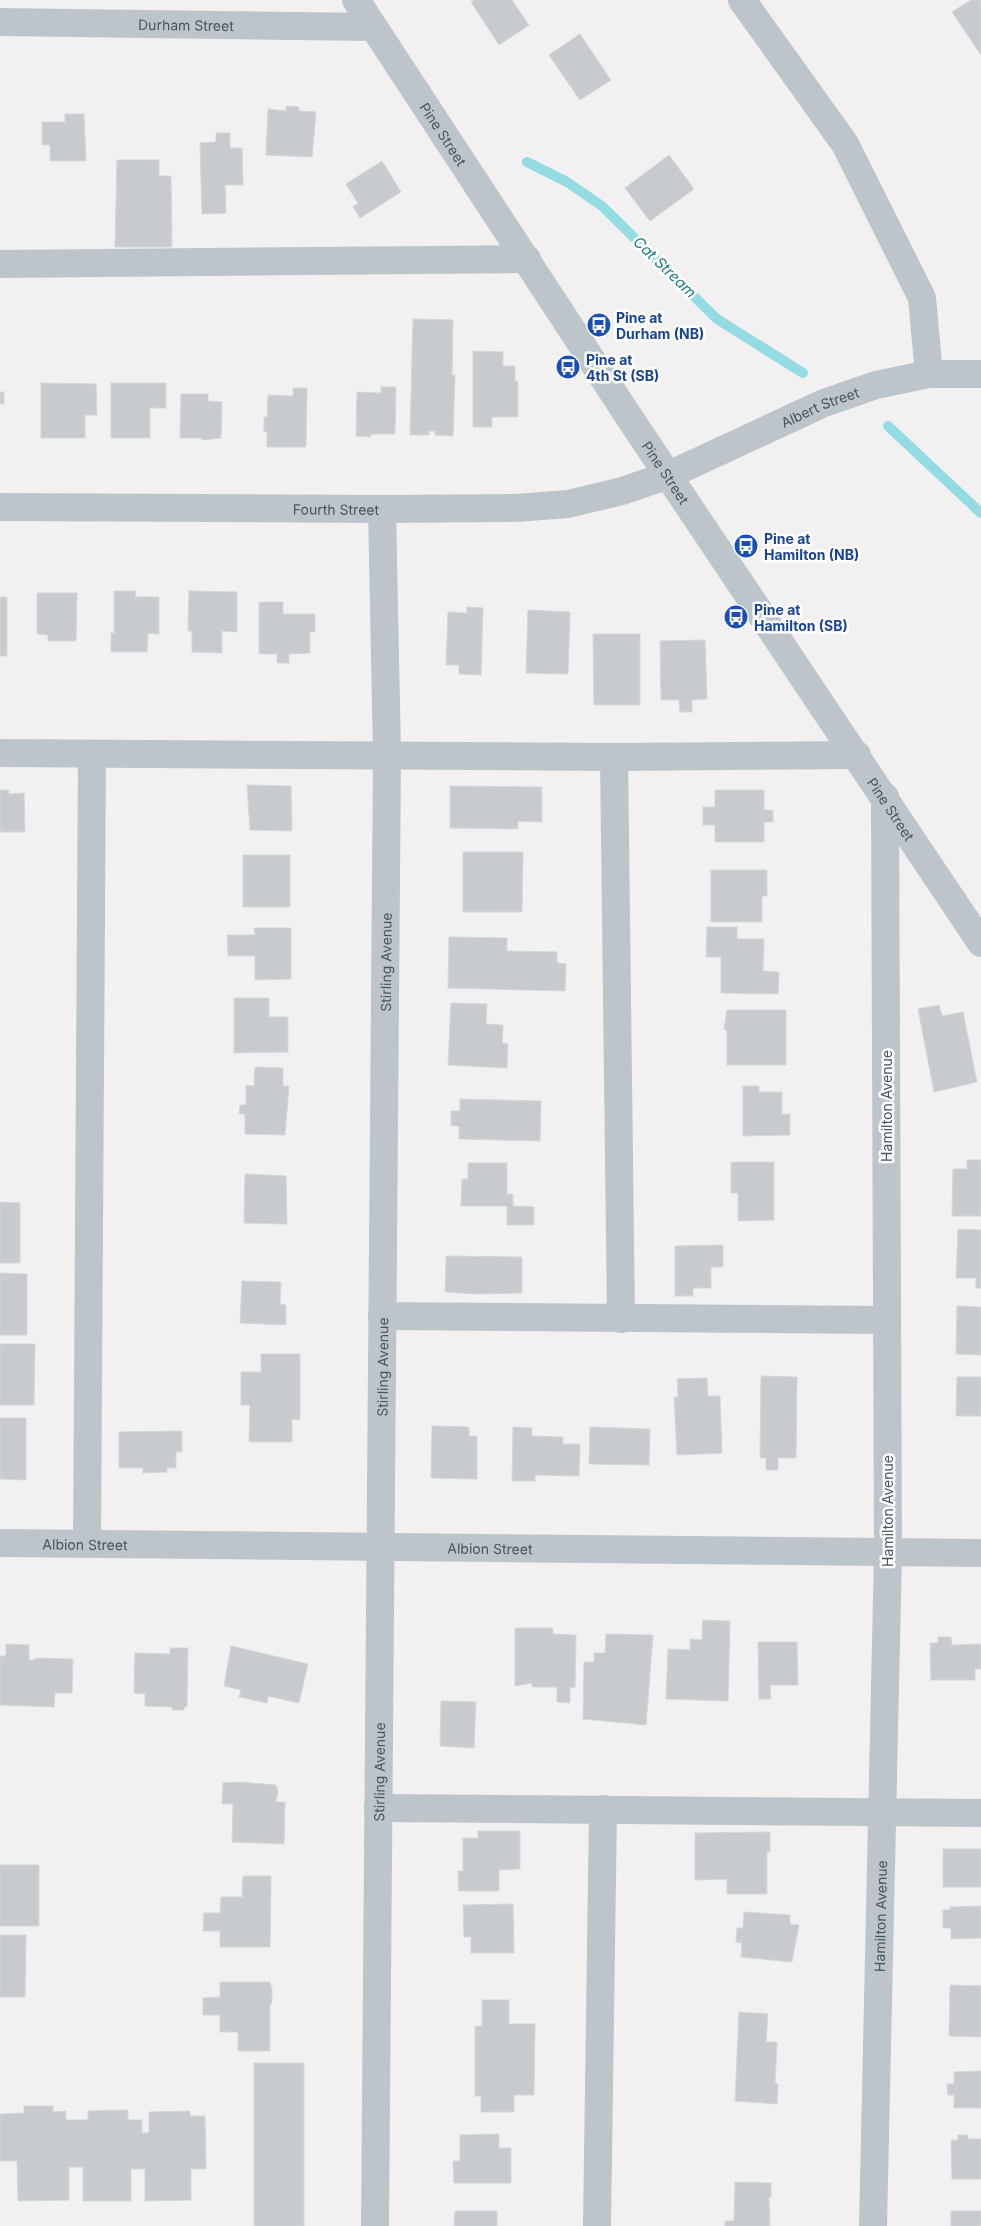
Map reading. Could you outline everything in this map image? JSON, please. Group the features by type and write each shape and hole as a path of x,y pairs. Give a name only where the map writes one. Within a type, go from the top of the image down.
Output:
{"street":[{"name":"Pine Street","path":"356,0 669,476 981,943"},
{"path":"742,0 845,144 922,298 929,374"},
{"name":"Durham Street","path":"0,22 373,27"},
{"path":"0,264 527,259"},
{"name":"Albert Street","path":"669,476 824,403 876,385 929,374 981,374"},
{"name":"Fourth Street","path":"0,507 516,508 568,504 622,491 669,476"},
{"name":"Stirling Avenue","path":"375,2226 387,755 382,509"},
{"path":"0,753 614,757 856,755"},
{"path":"87,1544 92,754"},
{"path":"614,757 621,1318"},
{"name":"Hamilton Avenue","path":"873,2226 888,1552 885,797"},
{"path":"382,1316 887,1320"},
{"name":"Albion Street","path":"0,1543 981,1553"},
{"path":"378,1808 981,1813"},
{"path":"597,2226 603,1809"}],"building":[{"path":"474,0 512,0 529,25 499,45 471,2"},
{"path":"971,0 981,0 981,55 952,12"},
{"path":"580,34 611,80 580,100 549,55"},
{"path":"286,106 299,107 299,111 316,112 312,157 266,155 268,109 286,111"},
{"path":"65,114 84,114 86,161 50,161 50,145 42,145 42,122 65,122"},
{"path":"216,133 230,133 230,148 242,148 243,185 225,185 226,213 202,214 200,143 216,142"},
{"path":"669,155 694,189 650,221 625,188"},
{"path":"117,160 159,160 159,176 171,176 172,247 115,247"},
{"path":"382,161 401,192 360,218 353,207 358,203 346,184"},
{"path":"413,319 453,320 452,375 455,375 453,436 435,435 435,431 429,431 429,435 410,435"},
{"path":"473,351 503,352 503,366 515,366 515,381 518,381 518,417 492,417 492,427 473,427"},
{"path":"41,383 96,384 97,415 85,415 85,438 41,438"},
{"path":"111,383 166,383 166,408 150,408 150,438 111,438"},
{"path":"381,387 395,387 396,390 395,434 371,434 371,437 356,436 357,392 381,393"},
{"path":"293,388 307,388 306,447 267,447 264,417 267,417 268,395 293,396"},
{"path":"0,392 4,392 4,404 0,404"},
{"path":"181,394 208,394 208,401 222,402 221,438 202,440 202,438 180,438"},
{"path":"114,591 136,591 135,597 159,597 159,634 148,633 147,652 111,652 111,633 114,633"},
{"path":"189,591 237,592 237,632 222,631 222,653 192,652 192,631 188,631"},
{"path":"37,593 77,593 76,641 48,641 48,635 37,634"},
{"path":"0,597 7,597 7,656 0,656"},
{"path":"259,602 283,602 283,614 315,614 315,632 310,632 310,653 289,654 289,663 277,663 277,654 259,654"},
{"path":"467,607 483,608 481,675 459,674 459,665 446,665 448,612 467,613"},
{"path":"528,610 570,612 568,674 526,673"},
{"path":"593,634 640,634 640,705 594,705"},
{"path":"705,640 707,699 692,700 692,712 680,712 679,700 661,700 660,641"},
{"path":"247,785 291,786 292,831 250,830"},
{"path":"450,786 542,787 542,822 518,821 518,829 450,828"},
{"path":"0,790 9,790 9,794 24,793 25,832 0,832"},
{"path":"715,790 764,790 764,810 773,810 773,822 764,822 764,842 715,842 715,825 703,825 703,807 715,807"},
{"path":"463,852 523,852 522,912 463,912"},
{"path":"243,855 290,855 290,907 243,907"},
{"path":"711,870 767,870 767,896 762,896 762,922 711,922"},
{"path":"707,927 737,927 737,939 764,939 763,971 779,972 778,994 721,993 721,957 706,957"},
{"path":"254,928 291,928 291,979 255,980 255,956 228,956 227,935 255,935"},
{"path":"449,937 507,938 507,951 557,952 557,963 566,964 565,991 448,988"},
{"path":"234,998 269,998 269,1017 288,1017 288,1052 234,1053"},
{"path":"451,1003 487,1004 486,1024 503,1025 502,1043 508,1044 507,1068 448,1065"},
{"path":"939,1005 942,1016 963,1012 977,1082 934,1092 918,1009"},
{"path":"727,1010 786,1010 786,1065 727,1065 727,1031 724,1029"},
{"path":"255,1067 283,1068 283,1086 289,1086 285,1135 245,1134 245,1114 239,1114 240,1105 246,1105 246,1085 254,1086"},
{"path":"743,1086 759,1086 759,1092 782,1092 782,1114 790,1114 790,1135 743,1136"},
{"path":"460,1099 541,1101 540,1141 459,1139 459,1126 451,1126 451,1111 460,1111"},
{"path":"967,1160 981,1160 981,1216 952,1216 953,1169 967,1169"},
{"path":"731,1162 774,1162 774,1220 738,1221 738,1193 731,1193"},
{"path":"468,1163 507,1163 507,1194 513,1194 513,1206 534,1207 534,1225 507,1225 507,1206 461,1206 462,1179 468,1179"},
{"path":"245,1174 286,1176 287,1224 244,1223"},
{"path":"0,1202 20,1203 20,1263 0,1263"},
{"path":"958,1229 981,1230 981,1288 976,1288 976,1278 956,1278"},
{"path":"723,1245 723,1267 711,1267 711,1288 693,1288 693,1296 675,1296 675,1246"},
{"path":"446,1256 522,1257 522,1293 477,1294 445,1292"},
{"path":"0,1273 27,1274 27,1335 0,1335"},
{"path":"242,1281 281,1282 280,1304 286,1305 286,1325 240,1323"},
{"path":"957,1306 981,1307 981,1355 956,1354"},
{"path":"0,1344 35,1344 34,1405 0,1405"},
{"path":"261,1354 300,1354 300,1420 292,1419 292,1442 249,1442 250,1405 241,1405 241,1372 261,1372"},
{"path":"761,1376 797,1377 796,1458 778,1458 778,1470 766,1470 766,1458 760,1458"},
{"path":"957,1377 981,1377 981,1416 956,1416"},
{"path":"707,1378 708,1396 720,1396 722,1453 677,1455 674,1397 678,1397 677,1379"},
{"path":"0,1418 26,1418 26,1480 0,1479"},
{"path":"432,1426 469,1427 469,1436 477,1436 477,1479 431,1478"},
{"path":"513,1427 532,1428 532,1436 563,1437 563,1444 580,1444 579,1476 535,1475 535,1481 512,1481"},
{"path":"590,1427 650,1429 649,1465 589,1464"},
{"path":"182,1431 182,1452 176,1452 176,1468 167,1468 167,1472 143,1473 143,1468 119,1468 119,1432"},
{"path":"703,1620 730,1621 728,1701 666,1699 668,1649 690,1650 690,1639 702,1640"},
{"path":"515,1628 553,1628 553,1634 576,1635 575,1688 570,1687 570,1703 557,1702 557,1687 532,1687 532,1683 515,1686"},
{"path":"606,1634 653,1635 646,1725 583,1719 584,1662 594,1662 594,1653 605,1653"},
{"path":"938,1637 951,1637 952,1645 981,1644 981,1669 975,1669 975,1680 931,1680 930,1643 938,1643"},
{"path":"758,1642 797,1642 798,1685 770,1685 771,1699 759,1699"},
{"path":"6,1644 29,1645 29,1660 35,1660 35,1658 73,1659 72,1693 55,1693 54,1707 0,1705 0,1656 6,1656"},
{"path":"231,1646 308,1664 299,1703 268,1696 267,1703 239,1697 241,1690 224,1686"},
{"path":"170,1648 188,1648 187,1707 184,1707 184,1710 172,1710 172,1707 145,1706 145,1694 134,1693 135,1653 170,1654"},
{"path":"441,1701 476,1702 474,1748 440,1746"},
{"path":"237,1782 276,1785 278,1791 276,1802 285,1802 284,1844 232,1842 233,1804 222,1804 223,1783"},
{"path":"478,1831 520,1831 520,1869 499,1870 499,1891 459,1891 458,1871 463,1871 463,1838 478,1838"},
{"path":"770,1832 770,1852 767,1852 767,1894 727,1894 727,1879 695,1880 695,1833"},
{"path":"943,1849 981,1849 981,1887 943,1887"},
{"path":"0,1865 39,1865 39,1926 0,1926"},
{"path":"243,1876 271,1876 270,1947 220,1947 220,1931 203,1931 204,1913 220,1913 221,1897 242,1897"},
{"path":"513,1904 514,1953 471,1953 471,1937 464,1937 463,1905"},
{"path":"981,1906 981,1938 951,1939 951,1928 943,1928 943,1910 950,1910 950,1907"},
{"path":"744,1912 790,1915 790,1924 799,1925 792,1962 741,1957 742,1943 736,1942 737,1928 743,1928"},
{"path":"0,1935 26,1935 25,1997 0,1997"},
{"path":"220,1982 270,1982 272,2002 270,2005 270,2051 238,2051 238,2032 220,2032 220,2015 203,2015 203,1998 220,1997"},
{"path":"950,1985 981,1986 981,2037 949,2036"},
{"path":"482,2000 509,2000 509,2024 535,2024 534,2095 514,2095 514,2112 481,2112 481,2096 475,2096 475,2026 482,2026"},
{"path":"739,2012 768,2014 766,2042 777,2042 775,2083 778,2084 777,2104 735,2101"},
{"path":"254,2063 304,2063 304,2226 254,2226"},
{"path":"981,2071 981,2108 954,2108 954,2095 948,2095 947,2084 954,2084 954,2072"},
{"path":"24,2106 53,2106 53,2112 66,2111 66,2120 88,2120 88,2111 128,2110 128,2120 142,2120 142,2133 149,2133 149,2112 190,2111 190,2116 205,2116 206,2169 191,2169 191,2200 145,2201 145,2169 131,2169 131,2201 83,2201 83,2167 69,2167 69,2200 18,2201 17,2161 0,2161 0,2114 24,2113"},
{"path":"499,2134 499,2148 511,2148 511,2183 454,2183 453,2161 460,2161 460,2135"},
{"path":"958,2135 968,2135 968,2139 981,2139 981,2179 952,2179 951,2140 958,2140"},
{"path":"735,2182 771,2183 771,2198 769,2197 770,2226 725,2226 725,2221 734,2221"},
{"path":"455,2211 497,2211 497,2226 454,2226"},
{"path":"951,2211 981,2211 981,2226 951,2226"}],"waterway":[{"name":"Cat Stream","path":"527,162 567,182 602,206 717,319 803,373"},
{"name":"Cat Stream","path":"888,426 981,513"}],"place":[{"name":"Pine at Durham (NB)","path":"599,325"},
{"name":"Pine at 4th St (SB)","path":"568,367"},
{"name":"Pine at Hamilton (NB)","path":"746,546"},
{"name":"Pine at Hamilton (SB)","path":"736,617"}]}
